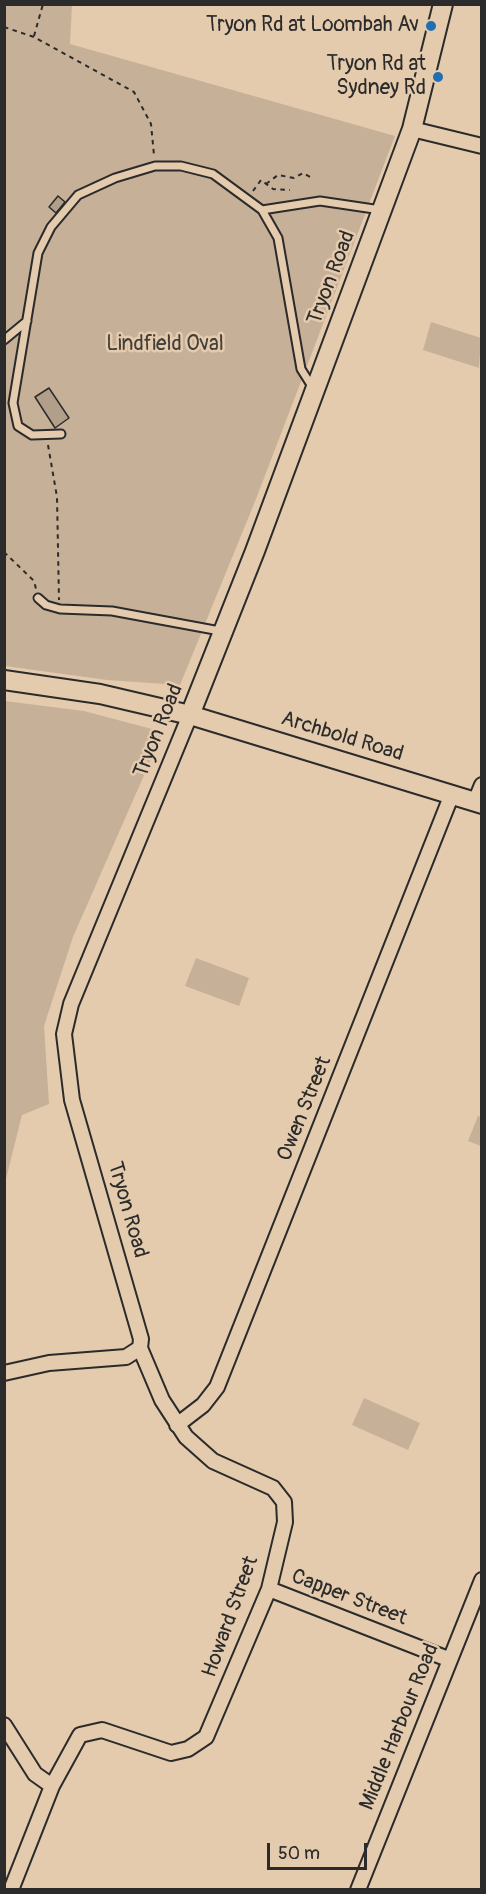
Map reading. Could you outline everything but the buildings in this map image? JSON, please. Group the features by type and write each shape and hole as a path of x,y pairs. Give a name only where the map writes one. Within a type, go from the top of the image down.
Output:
{"street":[{"name":"Tryon Road","path":"140,1348 141,1339 72,1100 64,1034 71,1004 223,632 412,129 443,4"},
{"path":"412,129 482,146"},
{"name":"Archbold Road","path":"4,680 100,694 190,715 452,794 479,797"},
{"name":"Owen Street","path":"177,1425 203,1405 217,1387 452,794"},
{"path":"4,1373 49,1363 126,1357 140,1348"},
{"name":"Howard Street","path":"11,1890 52,1786 76,1739 90,1731 102,1730 164,1752 183,1751 201,1741 211,1728 269,1590 285,1522 284,1502 266,1483 226,1468 205,1456 177,1425 162,1400 140,1348"},
{"name":"Middle Harbour Road","path":"358,1890 448,1659 476,1609 482,1580"},
{"name":"Capper Street","path":"269,1590 448,1659"},
{"path":"4,1725 35,1774 52,1786"}],"lane":[{"path":"61,434 32,435 18,426 13,403 38,253 51,227 78,195 115,178 155,166 181,166 213,174 248,197 262,210 278,238 301,369 314,390"},
{"path":"262,210 320,201 382,210"},
{"path":"4,340 27,321"},
{"path":"38,598 46,605 60,609 112,611 223,632"}],"path":[{"path":"34,37 43,4"},
{"path":"4,27 34,37 82,64 89,65 134,92 151,124 155,166"},
{"path":"266,184 278,175 294,178 303,173 312,178"},
{"path":"248,197 261,180 273,189 290,190"},
{"path":"46,435 57,497 60,609"},
{"path":"4,552 34,581 38,598"}],"green space":[{"name":"Lindfield Oval","path":"5,5 72,5 70,44 395,136 256,499 180,685 107,680 5,666"},
{"path":"431,322 481,338 479,368 423,350"},
{"path":"5,701 84,711 163,732 73,937 44,1026 49,1104 22,1115 5,1183"},
{"path":"196,958 249,978 239,1006 185,986"},
{"path":"478,1116 481,1117 481,1146 468,1141"},
{"path":"364,1398 420,1423 408,1450 352,1425"}],"place":[{"name":"Tryon Rd at Loombah Av","path":"431,26"},
{"name":"Tryon Rd at Sydney Rd","path":"438,77"}]}
